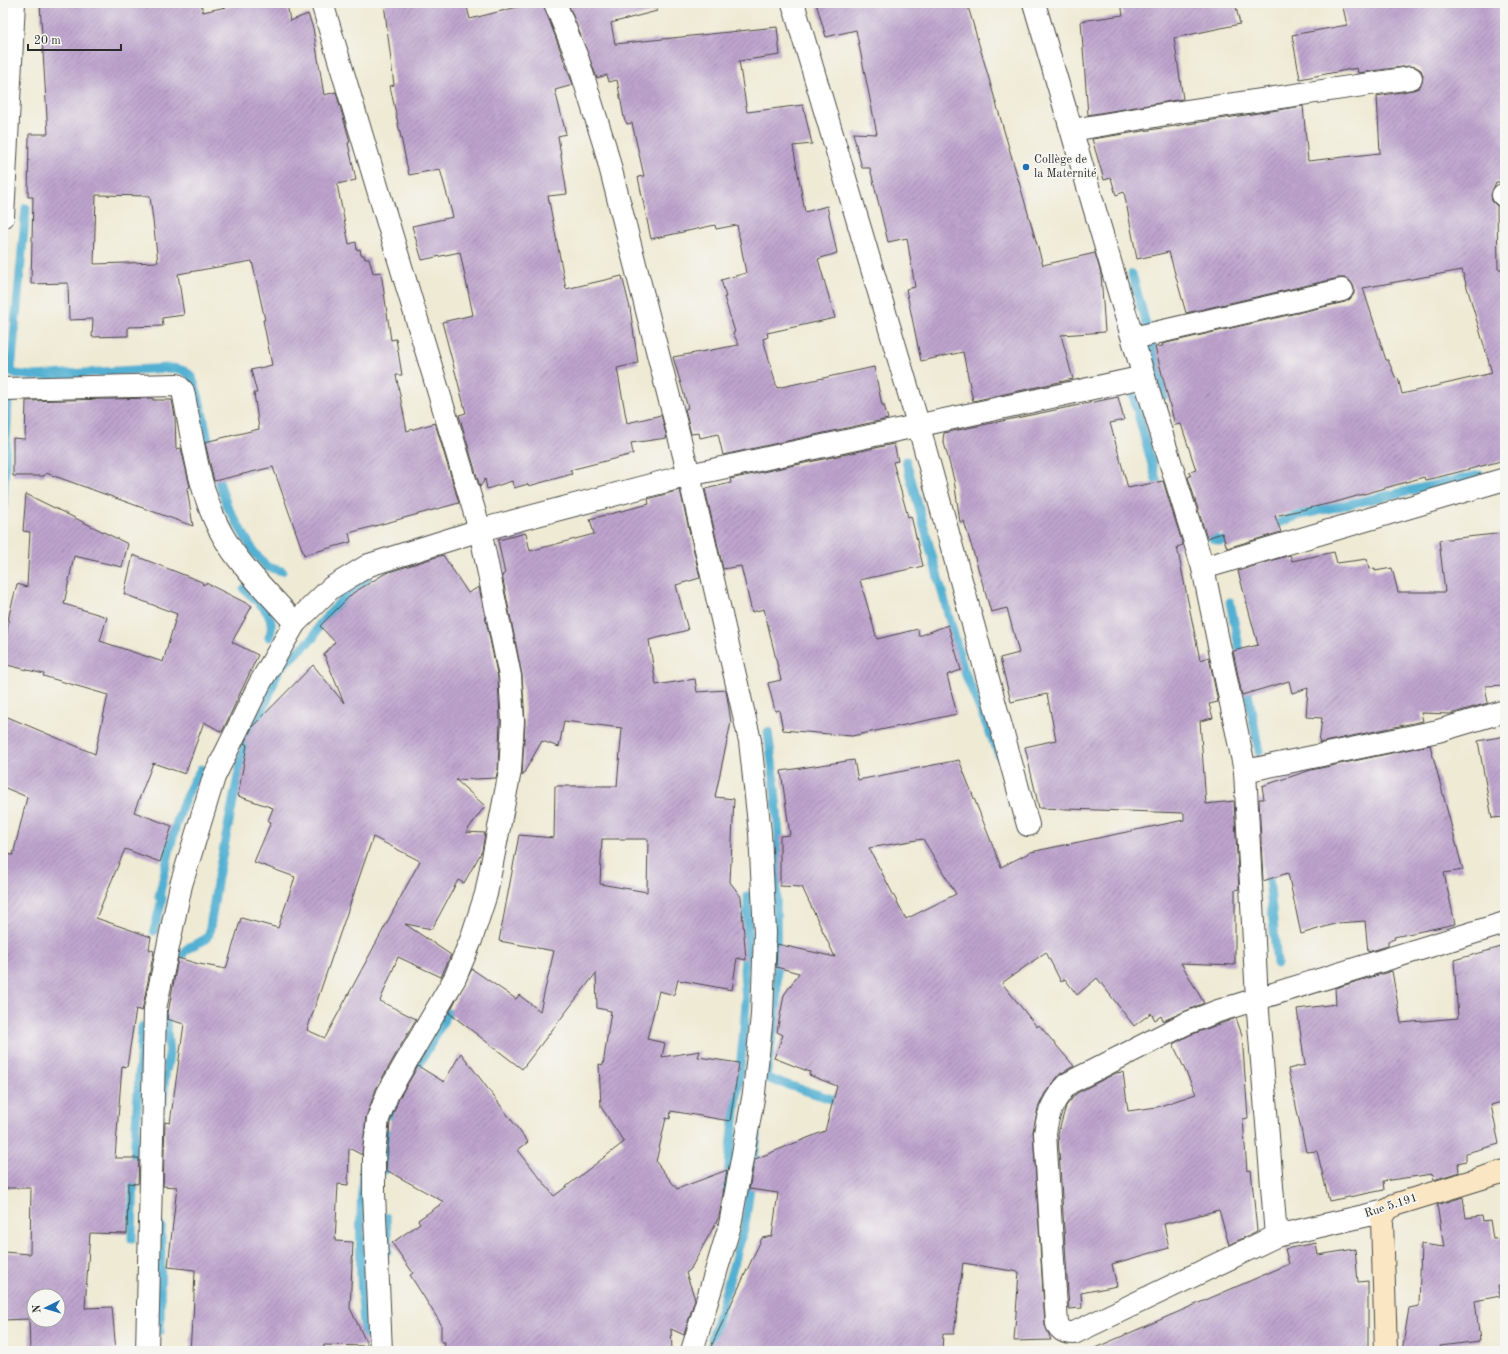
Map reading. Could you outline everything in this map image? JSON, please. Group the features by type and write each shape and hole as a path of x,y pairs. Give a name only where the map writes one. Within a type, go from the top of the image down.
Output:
{"street":[{"path":"3,217 14,3"},
{"path":"322,3 480,530 510,676 513,721 510,771 486,894 471,940 455,978 388,1093 378,1119 374,1152 374,1193 381,1351"},
{"path":"555,3 578,60 605,147 689,475 750,741 760,833 765,934 762,1015 754,1093 730,1225 692,1351"},
{"path":"793,3 919,426 1028,825"},
{"path":"1034,3 1144,377 1203,568 1245,772 1257,999 1276,1236"},
{"path":"1072,130 1180,111 1411,78"},
{"path":"1133,338 1342,290"},
{"path":"147,1351 155,1008 158,993 181,885 214,777 260,683 295,623 331,588 370,565 480,530 689,475 1144,377"},
{"path":"3,389 169,385 180,387 183,391 201,478 209,507 223,536 241,562 295,623"},
{"path":"1203,568 1505,478"},
{"path":"1245,772 1438,731 1505,711"},
{"path":"1257,999 1505,923"},
{"name":"Rue 5.191","path":"1257,999 1218,1011 1185,1024 1069,1083 1057,1095 1048,1112 1044,1133 1057,1324 1060,1330 1067,1333 1074,1333 1276,1236 1386,1211 1394,1205 1505,1171"},
{"path":"1386,1211 1382,1220 1386,1351"}],"building":[{"path":"40,3 201,3 203,12 244,3 287,3 290,21 308,14 313,28 324,95 336,92 350,142 348,143 356,180 337,184 349,244 356,242 357,250 360,249 361,255 364,255 365,259 369,258 373,273 381,272 391,340 396,339 402,375 396,375 407,431 435,423 459,503 349,533 351,542 304,555 273,467 214,481 205,442 259,429 254,393 257,393 251,370 272,365 263,320 265,320 252,261 178,274 184,315 162,318 163,326 128,327 128,336 92,337 93,319 69,320 68,283 31,284 33,197 28,197 29,134 48,134","holes":["96,195 150,196 158,262 94,264"]},
{"path":"384,3 466,3 470,19 533,3 543,3 573,85 555,90 566,134 558,136 567,194 548,196 566,289 622,276 630,308 638,363 617,368 627,423 661,415 667,438 631,443 633,454 570,470 572,474 529,486 528,484 514,488 512,481 487,489 485,479 480,487 459,415 466,413 442,322 473,315 460,252 422,260 412,226 453,217 440,169 409,175 390,86 394,85"},
{"path":"568,3 656,3 657,11 611,23 615,44 777,27 780,55 739,61 747,112 803,105 812,144 793,146 805,212 827,206 837,253 818,259 835,318 767,333 768,337 763,339 777,388 874,367 882,405 884,405 888,419 723,455 718,434 700,438 699,433 691,434 685,409 688,408 673,357 739,345 733,333 735,332 724,297 726,297 721,280 746,273 737,225 716,229 715,225 651,239 638,177 644,176 632,123 627,124 624,118 617,80 609,82 607,75 597,78"},
{"path":"816,3 967,3 1043,265 1095,253 1101,274 1105,332 1061,335 1073,379 973,401 963,352 921,361 906,289 915,287 907,238 888,242 870,168 862,168 853,133 877,134 856,30 826,37"},
{"path":"1121,3 1235,3 1240,24 1174,38 1183,99 1088,115 1081,21 1123,15"},
{"path":"1342,3 1505,3 1505,182 1496,182 1491,195 1492,201 1497,206 1498,269 1505,269 1505,460 1425,480 1424,477 1336,502 1275,516 1281,532 1227,548 1222,533 1207,538 1188,477 1191,476 1189,472 1196,470 1181,424 1175,425 1155,347 1163,346 1162,344 1345,302 1354,294 1354,287 1346,278 1339,278 1186,313 1169,252 1137,259 1124,192 1116,195 1111,178 1104,180 1092,139 1303,106 1308,161 1380,153 1377,96 1419,88 1422,83 1423,76 1421,70 1416,67 1409,66 1358,73 1357,68 1300,79 1292,35 1347,25","holes":["1462,270 1492,373 1402,394 1398,378 1396,379 1388,360 1386,360 1363,288"]},
{"path":"1118,397 1124,420 1110,423 1128,488 1163,481 1183,545 1177,547 1200,660 1209,657 1218,702 1209,704 1213,718 1200,721 1206,804 1234,801 1239,889 1235,890 1235,965 1181,963 1204,1003 1163,1021 1161,1016 1155,1020 1151,1013 1134,1026 1097,978 1077,995 1065,979 1061,982 1046,952 1002,983 1037,1027 1039,1025 1074,1066 1060,1074 1045,1093 1038,1108 1033,1131 1045,1325 1051,1340 1014,1341 1019,1272 963,1263 954,1334 943,1334 942,1351 709,1351 762,1238 772,1236 778,1193 749,1189 755,1159 825,1131 837,1086 809,1075 810,1072 774,1058 783,1035 777,1032 784,995 799,973 776,967 777,944 835,957 802,887 780,886 780,836 790,835 781,771 854,760 858,780 959,760 1001,867 1031,852 1184,820 1184,813 1039,808 1025,747 1056,740 1047,694 1011,702 1000,658 1019,653 1007,608 991,612 964,521 960,522 954,480 943,439 944,433","holes":["923,839 956,894 906,919 869,848"]},
{"path":"153,398 153,400 172,400 175,417 176,449 181,448 190,487 187,488 193,526 46,473 44,476 13,476 13,438 25,439 26,401"},
{"path":"894,444 898,461 893,462 908,517 911,516 923,566 860,580 877,639 918,629 919,636 948,625 961,670 947,675 957,714 852,736 783,730 779,710 775,711 768,683 781,680 764,609 752,612 741,566 723,569 705,489 731,483 730,479"},
{"path":"680,490 700,578 676,585 688,630 649,640 656,685 695,679 697,692 726,690 731,722 715,797 734,799 730,882 741,897 746,960 737,958 732,990 678,980 674,995 659,991 647,1039 665,1043 662,1057 700,1051 698,1057 739,1063 730,1121 671,1111 670,1119 666,1118 656,1162 677,1189 727,1170 719,1217 690,1270 686,1273 695,1299 684,1335 671,1329 672,1351 444,1351 445,1342 441,1342 441,1324 410,1275 413,1273 392,1243 420,1223 418,1220 444,1202 386,1170 390,1122 399,1098 418,1066 444,1082 461,1053 528,1142 518,1150 554,1196 624,1142 601,1107 599,1064 603,1065 611,1011 597,1008 596,973 522,1069 449,1013 472,969 516,999 519,995 540,1011 554,951 499,941 519,835 554,838 555,786 617,786 622,728 564,721 559,747 542,741 522,776 525,722 522,675 502,575 505,574 498,540 526,533 530,551 594,534 590,519 649,504 648,499","holes":["602,839 648,839 647,892 600,884"]},
{"path":"26,494 128,544 122,567 74,556 64,604 107,617 100,641 163,662 177,614 124,594 133,555 202,582 203,585 206,583 252,606 232,642 258,655 222,732 204,722 185,774 153,763 134,812 172,826 160,862 125,849 96,918 151,937 149,949 154,951 142,1011 136,1009 127,1067 122,1066 115,1158 139,1158 138,1184 128,1183 127,1234 90,1233 85,1308 112,1307 116,1351 30,1351 29,1328 66,1328 66,1288 26,1288 26,1319 3,1320 3,1252 30,1254 31,1188 3,1188 3,854 13,855 27,797 3,787 3,715 95,754 108,695 43,676 44,674 3,664 9,615 17,584 27,587 30,532 23,531"},
{"path":"1505,533 1505,685 1485,686 1488,703 1450,714 1421,713 1423,721 1319,743 1322,718 1306,717 1308,688 1292,693 1289,681 1242,695 1233,651 1258,645 1238,571 1290,555 1292,561 1334,552 1337,563 1367,559 1369,569 1375,568 1375,571 1392,568 1398,592 1445,592 1439,540"},
{"path":"443,555 468,593 479,587 498,678 500,721 498,769 496,778 456,780 485,806 466,832 485,833 482,851 464,883 458,880 432,929 405,924 451,955 441,977 398,957 380,1001 416,1019 376,1089 366,1117 362,1155 349,1148 348,1185 338,1184 335,1241 353,1242 350,1308 368,1346 324,1345 324,1351 190,1351 192,1321 193,1322 195,1270 168,1267 177,1187 163,1186 165,1122 170,1123 184,1024 167,1019 178,958 226,969 241,918 278,928 295,877 254,862 271,822 268,821 273,808 238,796 247,745 244,743 253,726 313,665 344,703 324,654 335,642 320,626 353,593 386,573","holes":["373,837 420,861 325,1038 307,1030"]},
{"path":"1505,736 1505,817 1492,818 1478,741"},
{"path":"1430,745 1463,870 1444,873 1455,924 1394,937 1395,939 1388,941 1388,946 1368,952 1365,921 1338,923 1301,934 1288,873 1263,881 1259,799 1264,799 1262,786 1311,770"},
{"path":"1505,946 1505,1101 1491,1105 1499,1144 1466,1153 1466,1161 1458,1163 1459,1172 1434,1180 1433,1174 1383,1181 1384,1190 1329,1201 1317,1151 1306,1152 1288,1069 1305,1065 1297,1009 1336,1004 1335,988 1392,971 1401,1023 1458,1018 1454,960"},
{"path":"1236,1018 1242,1035 1248,1118 1243,1119 1247,1171 1251,1170 1257,1231 1229,1245 1219,1210 1164,1224 1169,1248 1112,1264 1117,1286 1081,1293 1082,1308 1069,1309 1058,1134 1066,1106 1077,1093 1116,1073 1123,1072 1128,1111 1157,1107 1196,1094 1173,1044 1190,1035"},
{"path":"1463,1197 1466,1218 1482,1216 1483,1221 1490,1220 1493,1239 1505,1238 1505,1286 1498,1286 1500,1296 1475,1301 1480,1341 1440,1346 1441,1351 1402,1351 1409,1308 1419,1306 1421,1244 1444,1247 1437,1205"},
{"path":"1316,1243 1318,1255 1355,1249 1358,1282 1368,1281 1368,1351 1088,1351 1289,1264 1285,1249"}],"waterway":[{"path":"26,208 11,371 16,374 33,376 168,368 184,371 189,374 196,388 210,452"},
{"path":"1132,274 1148,332"},
{"path":"1149,335 1165,395"},
{"path":"1133,395 1160,494"},
{"path":"3,506 8,399 18,396"},
{"path":"906,461 963,668 999,755"},
{"path":"215,469 227,506 254,552 267,567 282,571"},
{"path":"1267,527 1300,515 1480,475"},
{"path":"1209,526 1213,538 1220,541 1236,538"},
{"path":"183,954 186,950 206,938 209,934 218,877 243,751 266,703 279,669 313,638 320,624 349,592 367,578"},
{"path":"244,589 260,604 269,616 271,622 269,637"},
{"path":"1230,602 1242,661"},
{"path":"1246,682 1259,751"},
{"path":"766,1076 777,1003 776,897 779,836 774,777 768,732"},
{"path":"154,931 162,899 159,897 174,831 185,799 192,783 201,769"},
{"path":"1268,867 1277,964"},
{"path":"726,1191 746,1003 744,970 748,933 748,896 756,896"},
{"path":"412,1077 448,1013"},
{"path":"166,1019 169,1055 167,1068"},
{"path":"132,1239 135,1142 142,1027"},
{"path":"163,1104 165,1076"},
{"path":"766,1078 844,1103"},
{"path":"390,1115 405,1088"},
{"path":"384,1170 387,1133"},
{"path":"712,1339 745,1225 757,1136"},
{"path":"364,1162 360,1248 365,1335"},
{"path":"386,1217 388,1251"},
{"path":"160,1331 161,1227"}],"place":[{"name":"Collège de la Maternité","path":"1026,167"}]}
